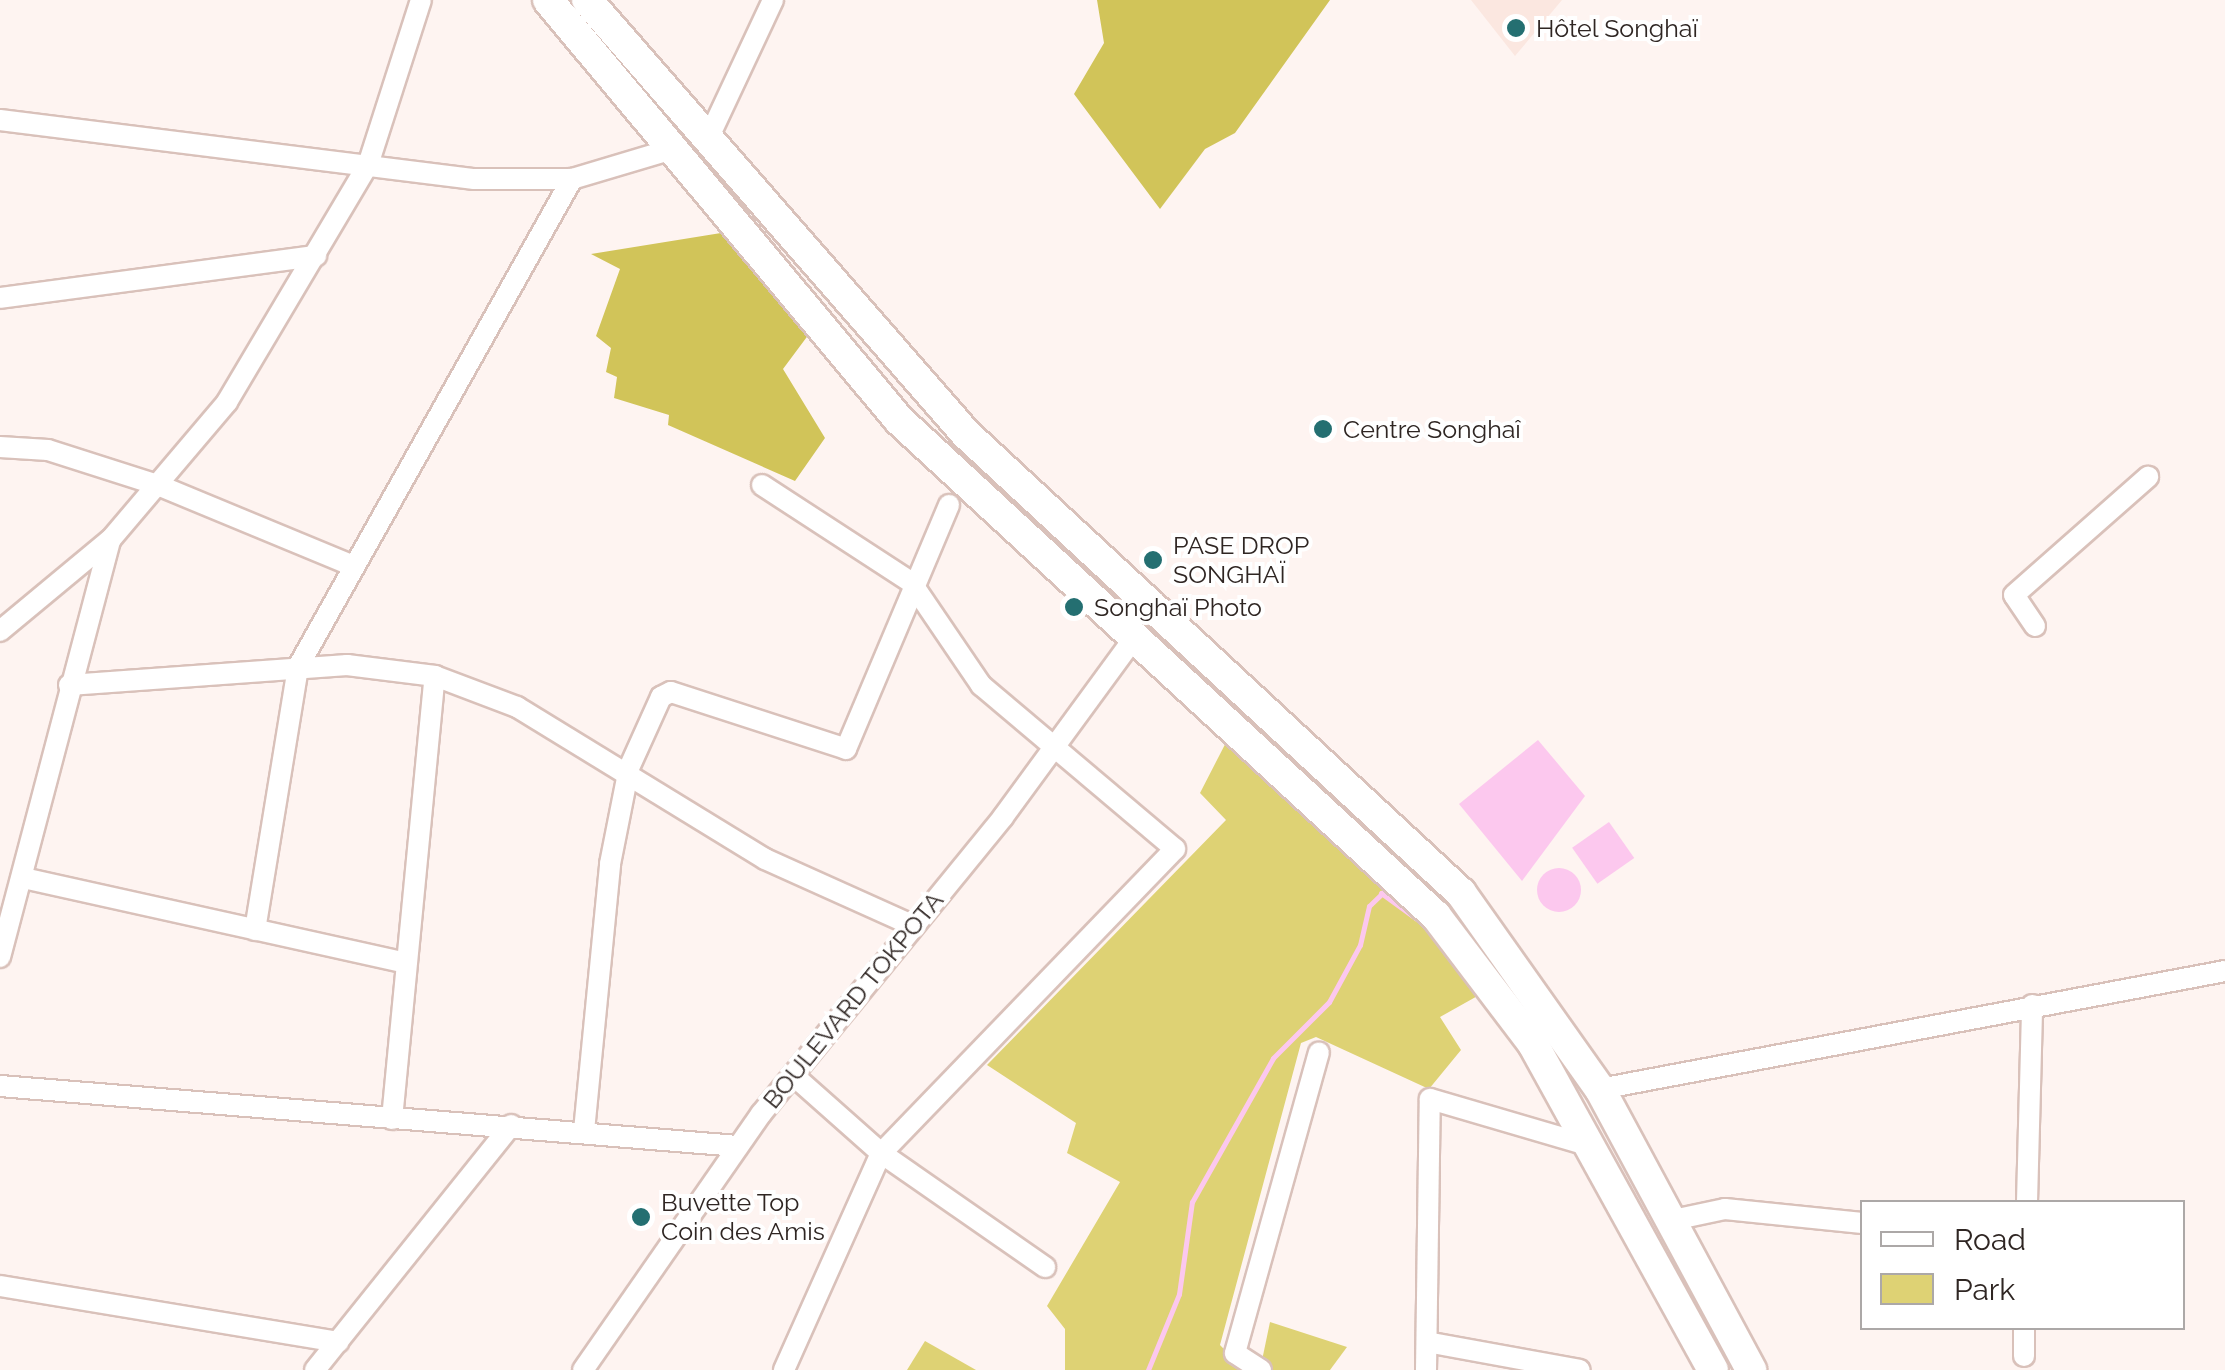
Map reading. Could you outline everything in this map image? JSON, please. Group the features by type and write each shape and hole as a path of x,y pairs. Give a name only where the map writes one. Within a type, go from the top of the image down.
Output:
{"highway":[{"path":"548,0 669,150 899,420 1426,904 1499,994 1594,1148 1713,1370"},
{"path":"587,0 979,446 1422,848 1522,968 1600,1088 1751,1370"}],"street":[{"path":"0,631 110,539 227,402 368,165 420,0"},
{"path":"708,141 773,0"},
{"path":"0,120 368,165 572,178 669,150"},
{"path":"255,930 298,667 572,178"},
{"path":"0,298 316,256"},
{"path":"0,447 48,450 158,485 354,566"},
{"path":"2035,626 2014,596 2148,477"},
{"path":"762,485 911,582 981,685 1172,842 1174,856 881,1153 784,1370"},
{"path":"584,1131 629,768 672,692 846,750 911,582 949,505"},
{"path":"0,957 24,878 69,685 110,539"},
{"name":"BOULEVARD TOKPOTA","path":"583,1370 737,1146 1058,746 1134,638"},
{"path":"69,685 298,667 435,676 517,707 629,768 764,858 912,925"},
{"path":"392,1119 435,676"},
{"path":"24,878 406,962"},
{"path":"1600,1088 2032,1004 2225,971"},
{"path":"2028,1200 2032,1004"},
{"path":"1261,1370 1235,1353 1320,1054"},
{"path":"793,1076 881,1153 1045,1267"},
{"path":"0,1086 392,1119 511,1124 737,1146"},
{"path":"1426,1370 1432,1343 1430,1098 1594,1148"},
{"path":"315,1370 511,1124"},
{"path":"1673,1220 1725,1209 1860,1223"},
{"path":"0,1286 338,1342"},
{"path":"2024,1330 2024,1356"},
{"path":"1432,1343 1580,1370"}],"shaded area":[{"path":"1097,0 1330,0 1235,133 1205,149 1160,209 1074,94 1104,43"},
{"name":"Hôtel Songhaï","path":"1471,0 1562,0 1515,56"},
{"path":"721,233 815,326 783,369 825,438 795,481 668,425 669,415 614,398 617,377 606,372 611,348 596,336 620,269 591,254"},
{"path":"1538,740 1585,796 1522,881 1459,804"},
{"path":"1609,822 1634,858 1597,884 1572,848"},
{"path":"1559,868 1574,875 1581,890 1574,905 1559,912 1544,905 1537,890 1544,875"}],"green space":[{"path":"1235,725 1393,861 1481,994 1440,1017 1461,1050 1429,1089 1316,1037 1301,1043 1220,1345 1244,1370 1065,1370 1065,1329 1047,1306 1120,1182 1067,1153 1076,1123 987,1065 1226,820 1200,793"},
{"path":"1270,1322 1347,1347 1330,1370 1260,1370"},
{"path":"925,1341 976,1370 907,1370"}],"waterway":[{"path":"1148,1370 1179,1294 1192,1202 1273,1058 1329,1002 1360,945 1369,906 1390,886"},
{"path":"1381,893 1425,925"}],"place":[{"name":"Hôtel Songhaï","path":"1516,28"},
{"name":"Centre Songhaî","path":"1323,429"},
{"name":"PASE DROP SONGHAÏ","path":"1153,560"},
{"name":"Songhaï Photo","path":"1074,607"},
{"name":"Buvette Top Coin des Amis","path":"641,1217"}]}
